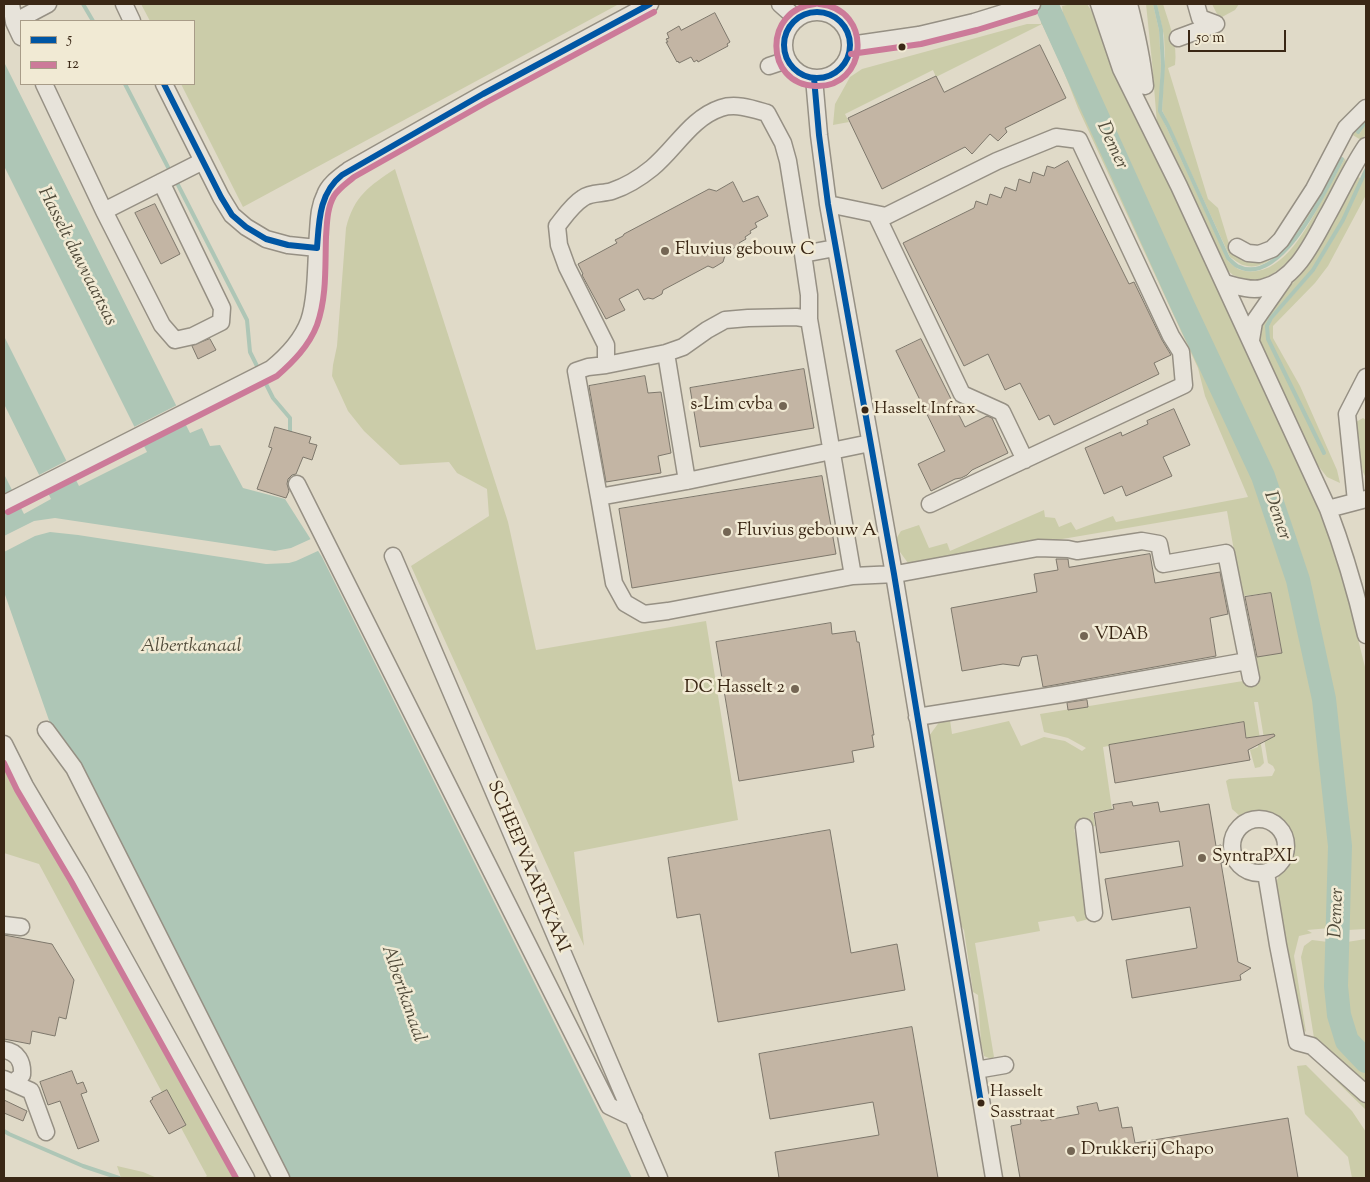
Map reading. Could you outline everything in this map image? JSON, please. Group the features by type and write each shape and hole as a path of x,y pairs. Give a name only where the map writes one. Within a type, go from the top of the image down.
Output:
{"street":[{"path":"11,4 14,22 20,35"},
{"path":"14,22 48,4"},
{"path":"124,4 132,20"},
{"path":"4,504 271,369 283,360 300,340 309,320 314,299 320,209 325,193 336,180 349,170 483,94 650,4"},
{"path":"780,4 797,19"},
{"path":"1099,4 1121,69 1225,283 1328,509 1352,577 1366,636"},
{"path":"1109,4 1126,68 1148,123"},
{"path":"1115,4 1148,123"},
{"path":"1122,4 1148,123"},
{"path":"1129,4 1143,65 1148,123"},
{"path":"1135,4 1141,24 1148,64 1148,123"},
{"path":"1190,4 1195,19 1193,32"},
{"path":"1196,4 1200,18 1216,24"},
{"path":"1202,4 1206,16 1216,24"},
{"path":"850,45 919,35 974,22 1030,5"},
{"path":"820,12 831,16 841,23 847,33 850,45 848,56 835,73 825,77 814,78 803,75 794,69 787,60 784,49 789,27 797,19 808,14 820,12"},
{"path":"1178,38 1216,24"},
{"path":"769,66 787,60"},
{"path":"814,78 819,135 835,248 894,574 994,1178"},
{"path":"44,85 104,211 162,325 175,340 193,336 220,322 222,308 162,182"},
{"path":"165,85 232,215 246,227 266,239 288,245 317,248"},
{"path":"606,365 606,345 567,268 559,245 557,226 572,206 585,196 612,191 633,181 653,168 693,125 706,115 723,107 738,106 766,113 783,143 788,161 809,295 809,319 853,576"},
{"path":"1237,247 1248,253 1259,254 1272,249 1281,240 1314,189 1346,128 1366,108"},
{"path":"828,204 886,216 997,161 1056,137 1079,140 1171,336 1181,352 1184,385 930,504"},
{"path":"1251,340 1254,322 1286,276 1308,250 1366,146"},
{"path":"104,211 203,161"},
{"path":"876,214 962,394 1002,412 1025,460"},
{"path":"803,254 835,248"},
{"path":"1225,283 1260,289 1272,285 1286,276"},
{"path":"809,319 796,317 725,320 682,347 666,353 588,367 576,371 614,583 625,603 644,614 853,576 894,574 1038,548 1068,549 1077,552 1142,540 1159,544 1163,564 1226,553 1251,678"},
{"path":"666,353 687,481"},
{"path":"1328,509 1361,500 1347,414 1366,377"},
{"path":"599,497 687,481 870,443"},
{"path":"297,484 609,1106 634,1118"},
{"name":"SCHEEPVAARTKAAI","path":"393,556 660,1178"},
{"path":"917,717 1062,694 1247,661"},
{"path":"46,730 74,768 281,1178"},
{"path":"4,744 25,786 79,877 246,1178"},
{"path":"1084,827 1094,913"},
{"path":"1266,873 1278,945 1298,1042 1312,1046 1366,1094"},
{"path":"4,925 21,927"},
{"path":"4,1050 11,1051 18,1057 22,1067 22,1075 8,1081"},
{"path":"976,1070 1005,1065"},
{"path":"8,1081 31,1091 46,1132"}],"shaded area":[{"path":"141,4 619,4 243,207 182,85 195,85 195,20 149,20"},
{"path":"1087,4 1094,15 1121,82 1298,458 1339,563 1366,671 1366,929 1348,930 1348,846 1330,683 1295,552 1266,469 1133,182 1064,26 1062,6"},
{"path":"1146,4 1153,4 1159,30 1161,66 1159,111 1228,261 1236,268 1255,271 1268,268 1290,250 1308,226 1345,158 1347,166 1297,254 1274,273 1261,280 1246,280 1233,275 1226,269 1157,124"},
{"path":"1157,4 1163,4 1172,34 1176,57 1175,65 1168,68 1208,199 1218,208 1229,244 1237,254 1263,260 1338,154 1341,156 1302,226 1274,258 1258,265 1243,265 1230,257 1162,110 1165,56 1164,36"},
{"path":"1212,4 1239,4 1235,10 1222,17 1217,14"},
{"path":"1041,13 1053,31 1263,500 1300,623 1315,703 1331,850 1330,928 1307,930 1312,933 1299,936 1294,956 1306,1032 1299,1025 1275,884 1291,861 1295,845 1290,828 1276,817 1266,814 1241,817 1232,809 1226,781 1229,779 1272,776 1275,770 1268,763 1258,702 1254,702 1264,763 1260,767 1255,768 1250,750 1258,747 1258,741 1247,739 1243,722 1103,747 1112,809 1093,812 1095,826 1074,829 1093,918 1077,922 1074,916 1038,922 1040,931 975,943 994,1057 991,1059 984,1056 981,1043 978,995 973,992 964,930 958,921 929,757 929,736 940,721 950,720 952,734 1009,721 1021,746 1044,737 1065,741 1082,751 1086,748 1068,738 1044,732 1040,714 1243,681 1254,674 1251,658 1282,652 1271,593 1242,596 1227,511 927,562 908,563 900,552 896,539 901,531 919,525 929,548 947,543 950,551 1044,510 1045,517 1055,518 1059,527 1071,522 1076,530 1113,516 1116,522 1248,497 1205,396 1198,368 1078,108 1042,24 936,77 933,70 845,114 849,122 833,125 835,104 850,77 862,69 1027,24 1041,24"},
{"path":"1366,115 1366,120 1356,133 1360,133 1366,123 1366,134 1361,140 1351,134"},
{"path":"395,169 508,522 536,650 706,621 738,820 574,852 584,946 411,566 489,516 487,489 457,473 449,462 400,465 364,431 348,411 332,376 337,346 346,228 349,217 364,193"},
{"path":"1366,172 1366,195 1328,266 1315,283 1273,326 1273,338 1300,386 1337,470 1340,483 1327,477 1316,463 1257,337 1269,308 1306,269 1357,176 1361,179 1343,218 1313,269 1270,317 1266,325 1267,340 1324,455 1270,343 1268,330 1273,318 1315,270 1343,222"},
{"path":"1363,418 1366,420 1366,478 1363,472 1355,428 1356,422"},
{"path":"4,761 241,1178 204,1178 207,1176 39,864 4,853"},
{"path":"1366,939 1366,1054 1358,1048 1346,1024 1347,942"},
{"path":"1312,940 1328,942 1327,992 1337,1041 1366,1071 1366,1084 1314,1038 1301,957 1304,946"},
{"path":"1317,1058 1366,1101 1366,1110 1323,1068"},
{"path":"1306,1065 1352,1111 1366,1132 1366,1178 1352,1178 1348,1157 1305,1114 1297,1066"},
{"path":"117,1166 143,1172 157,1178 121,1178"}],"water":[{"name":"Albertkanaal","path":"4,62 190,433 202,428 210,446 220,445 243,488 285,499 322,557 632,1178 290,1178 78,761 51,726 4,592 4,474 24,514 51,499 4,404 4,336 79,486 147,452 4,166"}],"pier":[{"path":"179,404 188,423 141,446 132,428"},
{"path":"68,460 77,478 46,494 37,476"},
{"path":"55,518 275,551 291,548 313,538 320,550 289,563 266,564 50,532 35,536 4,552 4,536 34,521"}],"building":[{"path":"715,13 730,42 727,44 728,46 698,62 697,60 694,62 691,57 679,63 677,62 666,42 668,42 666,39 669,38 667,33 679,26 681,30"},
{"path":"1040,45 1066,98 1005,128 1007,132 998,141 990,134 972,154 965,147 882,189 848,118 936,76 944,92"},
{"path":"1068,161 1129,284 1134,282 1171,355 1154,363 1159,374 1054,425 1049,415 1039,420 1020,383 1005,390 988,354 964,366 903,243 974,208 976,201 987,205 990,194 1001,198 1005,187 1016,191 1019,179 1030,183 1033,172 1044,176 1047,166 1054,168"},
{"name":"Fluvius gebouw C","path":"733,182 743,202 758,196 768,216 755,223 757,227 750,231 751,233 745,237 746,239 739,243 740,245 726,252 723,262 713,268 708,266 663,290 662,294 653,299 648,298 644,300 638,289 619,299 625,310 606,319 578,264 617,243 615,240 624,234 709,189 716,191"},
{"path":"155,204 180,254 161,264 135,213"},
{"path":"210,339 216,350 198,359 192,346"},
{"path":"921,339 965,427 987,416 992,418 1008,453 972,470 961,478 931,491 918,464 945,451 896,351"},
{"path":"804,369 814,428 700,447 690,388"},
{"path":"645,376 648,393 661,392 671,453 658,456 661,473 606,482 589,386"},
{"path":"1174,409 1190,445 1163,457 1172,476 1126,496 1122,486 1104,494 1085,448 1121,432 1122,436 1148,424 1147,421"},
{"path":"275,427 311,437 309,443 317,445 312,460 303,457 296,474 288,479 289,491 286,498 257,489 272,448 269,447"},
{"name":"Fluvius gebouw A","path":"822,476 836,554 632,588 619,509"},
{"name":"VDAB","path":"1150,554 1155,583 1220,572 1228,614 1210,618 1216,656 1043,687 1037,655 1022,657 1019,666 1003,664 962,671 951,608 1037,592 1034,574 1058,570 1056,559 1068,559 1069,567"},
{"path":"1271,593 1282,653 1257,657 1245,597"},
{"name":"DC Hasselt 2","path":"831,623 832,634 855,631 857,642 859,642 874,735 872,735 874,747 852,751 854,762 739,781 716,642"},
{"path":"1087,700 1088,707 1068,710 1067,703"},
{"path":"1244,722 1246,738 1274,734 1275,736 1248,750 1250,760 1115,783 1109,745"},
{"name":"SyntraPXL","path":"1132,802 1133,806 1158,802 1160,812 1209,804 1216,846 1221,845 1224,862 1221,863 1238,962 1251,968 1240,975 1241,980 1132,998 1126,960 1197,948 1190,907 1112,920 1105,879 1183,866 1179,841 1100,853 1094,813 1114,809 1113,805"},
{"path":"830,830 851,953 897,944 905,990 718,1022 700,914 677,918 668,858"},
{"path":"4,935 52,944 74,980 66,1019 59,1017 55,1036 32,1031 30,1044 4,1039"},
{"path":"912,1027 938,1178 779,1178 775,1152 879,1135 873,1102 770,1119 759,1054"},
{"path":"72,1071 77,1084 83,1082 87,1092 81,1094 99,1141 78,1149 60,1101 48,1105 40,1082"},
{"path":"167,1090 186,1125 169,1134 150,1101"},
{"path":"4,1100 27,1111 23,1121 4,1113"},
{"path":"1097,1103 1099,1111 1118,1107 1122,1128 1132,1127 1135,1143 1288,1118 1298,1178 1020,1178 1011,1126 1021,1124 1020,1117 1039,1113 1041,1121 1079,1114 1077,1107"}],"waterway":[{"path":"83,4 92,20"},
{"name":"Demer","path":"1046,4 1183,306 1263,476 1298,580 1324,699 1340,846 1336,986 1339,1015 1347,1041 1366,1061"},
{"path":"1155,4 1161,30 1163,66 1160,111 1228,258 1237,266 1254,269 1270,263 1286,250 1314,211 1342,159"},
{"path":"126,85 171,173"},
{"path":"1358,132 1366,121"},
{"path":"1324,453 1268,339 1267,326 1271,318 1313,270 1343,220 1366,170"},
{"path":"175,179 247,320 250,352 259,370"},
{"path":"263,378 273,398 290,418 290,431"},
{"path":"4,1131 83,1166 119,1178"}],"transit line":[{"name":"5","path":"317,248 320,218 325,199 334,182 342,175 483,94 650,4"},
{"name":"12","path":"815,4 798,9 786,19 779,32 776,46 779,60 786,73 798,82 815,86 833,84 846,75 854,63 858,48 856,33 849,19 837,9 819,4"},
{"name":"12","path":"8,512 277,376 300,353 310,340 317,325 324,292 328,216 332,201 341,188 354,177 487,102 654,12"},
{"name":"5","path":"817,12 829,15 840,22 847,33 850,45 847,57 840,68 829,75 817,78 805,75 794,68 787,57 784,45 787,33 794,22 805,15 817,12"},
{"name":"12","path":"851,54 921,44 977,30 1035,12"},
{"name":"5","path":"814,78 828,204 894,574 981,1103"},
{"name":"5","path":"165,85 232,215 246,227 266,239 288,245 317,248"},
{"name":"12","path":"4,763 17,790 71,881 236,1178"}],"place":[{"name":"Fluvius gebouw C","path":"665,251"},
{"name":"s-Lim cvba","path":"783,406"},
{"name":"Hasselt Infrax","path":"865,410"},
{"name":"Fluvius gebouw A","path":"727,532"},
{"name":"VDAB","path":"1084,636"},
{"name":"DC Hasselt 2","path":"795,689"},
{"name":"SyntraPXL","path":"1202,858"},
{"name":"Hasselt Sasstraat","path":"981,1103"},
{"name":"Drukkerij Chapo","path":"1071,1151"}],"water label":[{"name":"Hasselt duwvaartsas","path":"76,257"}]}
